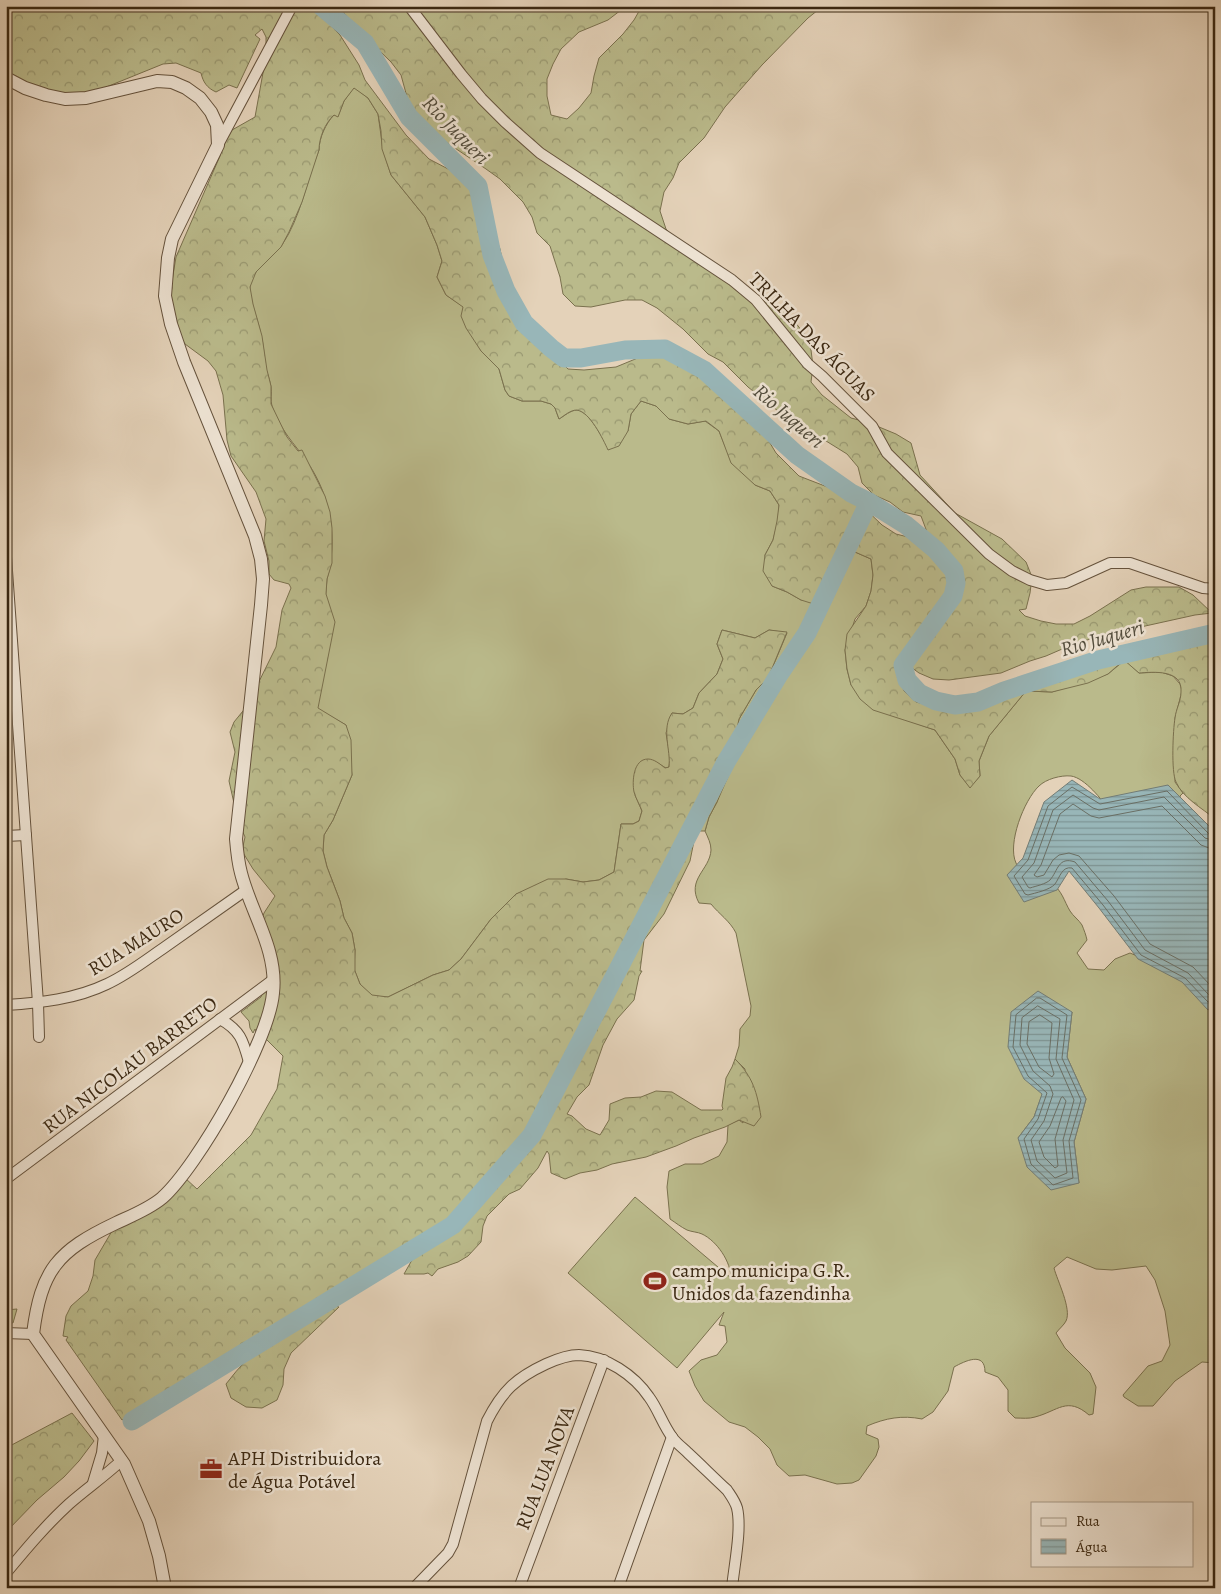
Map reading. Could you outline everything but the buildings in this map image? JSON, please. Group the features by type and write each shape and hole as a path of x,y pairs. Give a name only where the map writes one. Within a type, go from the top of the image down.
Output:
{"street":[{"path":"165,1588 159,1556 149,1521 122,1460 33,1334 36,1311 42,1289 49,1273 60,1258 98,1231 149,1207 167,1192 188,1167 213,1128 249,1062 270,1010 274,979 270,957 241,874 236,839 261,605 261,559 243,504 184,362 171,324 165,296 168,258 172,240 218,145 292,6"},
{"name":"TRILHA DAS ÁGUAS","path":"410,6 482,99 540,154 732,280 756,300 780,332 808,364 872,426 887,452 989,554 1012,571 1030,580 1047,585 1066,583 1110,563 1130,563 1203,588 1215,589"},
{"path":"6,78 25,88 65,99 86,98 157,81 172,82 186,88 200,98 211,112 217,125 218,145"},
{"path":"6,557 39,1037"},
{"path":"6,836 26,835"},
{"name":"RUA MAURO","path":"6,1005 38,1003 90,991 108,984 149,958 246,890"},
{"name":"RUA NICOLAU BARRETO","path":"6,1179 274,979"},
{"path":"220,1019 239,1034 249,1062"},
{"path":"6,1333 33,1334"},
{"path":"414,1588 448,1553 453,1544 487,1421 503,1394 522,1376 555,1360 578,1355 604,1360 624,1371 637,1382 658,1410 672,1437 727,1490 736,1507 738,1527 732,1588"},
{"name":"RUA LUA NOVA","path":"519,1588 604,1360"},
{"path":"92,1483 102,1453 104,1435"},
{"path":"618,1588 672,1437"},
{"path":"6,1573 42,1530 92,1483 101,1479 122,1460"}],"green space":[{"path":"6,6 309,6 340,35 359,65 365,80 406,135 429,159 475,183 484,198 500,249 507,283 515,299 541,342 568,369 584,370 616,367 645,355 663,355 677,361 718,390 767,438 776,453 799,476 843,493 858,502 882,525 896,534 912,538 927,532 921,516 903,512 890,502 874,495 862,483 858,467 847,454 818,436 803,431 748,387 723,362 708,354 683,329 657,308 642,300 625,300 591,307 575,306 563,294 560,277 550,246 537,233 532,217 523,202 500,179 443,140 428,134 416,122 401,75 391,62 354,26 341,6 621,6 621,10 608,20 579,32 561,49 553,64 547,79 547,96 551,115 567,119 591,93 599,58 623,34 642,6 823,6 808,18 762,65 725,107 704,138 679,163 673,178 664,192 660,211 666,229 679,242 763,301 782,309 805,335 811,350 813,366 811,382 822,395 851,418 867,422 896,434 911,443 920,475 955,513 1002,539 1026,562 1032,577 1026,609 1019,610 1025,616 1056,624 1074,624 1131,590 1146,587 1179,587 1193,595 1212,613 1195,615 1076,643 1001,673 949,680 933,679 919,673 904,662 898,676 904,691 916,702 932,706 986,699 1001,690 1017,686 1049,668 1082,658 1185,643 1201,638 1212,626 1215,628 1215,819 1183,793 1174,777 1174,732 1181,692 1177,679 1172,676 1159,673 1139,673 1124,660 1108,674 1088,683 1052,692 1026,691 989,736 979,761 980,776 970,788 960,775 955,759 935,730 873,710 860,699 851,685 845,650 847,634 866,606 871,591 873,575 871,559 855,552 843,564 833,597 817,605 801,600 772,586 763,571 765,555 773,540 779,505 770,491 755,485 731,463 719,431 706,421 688,424 669,419 656,406 641,401 631,414 628,431 619,446 608,450 596,427 582,412 572,411 559,419 555,408 551,404 541,401 522,401 509,396 505,390 499,369 481,351 466,328 461,316 463,307 446,295 437,277 442,261 425,217 391,175 382,149 378,114 368,98 354,88 344,101 338,117 334,115 323,131 319,150 302,202 289,232 281,247 256,272 250,287 262,336 271,386 271,404 287,437 298,451 302,450 325,496 330,512 332,563 327,579 326,594 335,622 318,708 346,725 351,740 352,775 333,820 324,835 323,851 344,918 352,933 355,950 355,971 360,984 372,995 388,997 433,975 449,970 461,959 491,919 516,894 548,879 566,879 583,882 599,880 614,872 621,824 633,824 639,821 642,811 633,788 636,767 643,760 648,759 655,761 665,768 669,767 667,726 669,719 672,713 683,714 693,708 699,693 717,674 723,659 717,644 722,630 755,638 769,630 787,632 768,678 756,690 739,719 730,772 709,817 705,831 699,831 695,836 690,861 664,914 644,940 640,971 642,971 639,976 634,1000 617,1019 603,1045 589,1085 577,1097 567,1114 572,1116 586,1129 600,1135 609,1120 610,1104 625,1098 641,1097 656,1091 672,1092 701,1110 722,1110 726,1078 735,1059 746,1072 753,1085 761,1117 754,1126 739,1120 646,1157 612,1164 565,1179 551,1173 547,1151 538,1168 520,1189 509,1194 487,1216 483,1226 481,1242 468,1256 458,1262 438,1269 432,1276 428,1273 404,1274 412,1260 399,1250 322,1296 323,1303 339,1307 291,1353 284,1369 283,1385 277,1400 262,1408 246,1407 231,1398 226,1384 269,1334 267,1329 122,1420 66,1340 68,1337 63,1336 66,1316 71,1306 88,1291 93,1276 95,1260 112,1231 185,1178 197,1189 251,1135 277,1089 283,1056 267,1040 258,1035 255,1029 253,1033 249,1021 241,1012 261,997 270,968 261,922 264,913 275,896 253,869 242,851 245,837 238,821 229,781 235,752 230,732 234,722 247,706 276,647 282,610 291,588 289,584 274,580 269,574 269,561 264,541 266,519 256,492 231,456 227,440 223,395 216,371 208,361 185,344 175,333 171,287 176,257 220,156 224,138 232,130 255,117 266,56 266,37 262,29 255,35 260,39 237,88 229,85 216,92 206,84 201,73 176,63 163,64 94,92 61,93 6,78"},
{"path":"354,87 368,98 378,114 383,150 391,175 425,217 437,245 442,261 437,277 446,295 464,307 481,351 499,369 505,390 509,396 522,401 541,401 551,404 555,408 559,419 572,411 582,412 596,427 609,450 628,431 631,414 641,401 656,406 669,419 688,424 705,421 719,431 725,446 744,473 755,485 770,491 779,505 778,521 773,540 765,555 772,586 801,600 833,597 844,563 855,552 871,559 873,575 871,591 866,606 855,619 845,650 851,685 889,714 935,730 955,759 960,775 970,787 980,776 979,761 989,736 1026,691 1052,692 1108,674 1125,660 1139,673 1161,672 1173,676 1180,684 1182,691 1175,718 1175,782 1183,793 1180,796 1183,814 1110,811 1093,790 1082,781 1071,776 1058,777 1042,784 1033,793 1023,812 1015,834 1014,845 1014,855 1019,869 1027,875 1055,886 1071,913 1082,925 1087,940 1077,953 1088,969 1104,970 1115,959 1130,953 1161,966 1215,973 1215,1363 1202,1362 1175,1381 1153,1406 1138,1406 1123,1395 1148,1366 1162,1361 1170,1345 1165,1311 1155,1280 1146,1266 1112,1270 1096,1269 1067,1257 1054,1268 1067,1309 1065,1322 1056,1333 1065,1348 1090,1373 1096,1387 1093,1414 1089,1415 1075,1406 1068,1406 1033,1418 1015,1418 1008,1411 1008,1390 998,1377 985,1372 982,1362 974,1359 969,1360 954,1367 948,1391 933,1412 922,1419 894,1418 867,1426 866,1434 878,1439 879,1447 876,1456 859,1480 852,1483 837,1484 805,1475 789,1476 777,1465 770,1449 758,1437 745,1427 729,1422 704,1401 689,1371 701,1360 717,1355 727,1342 725,1326 719,1325 724,1312 677,1368 568,1273 635,1197 731,1278 726,1259 708,1237 687,1230 670,1219 667,1187 669,1171 685,1164 702,1164 719,1156 727,1142 728,1125 739,1120 743,1123 745,1069 735,1059 739,1046 740,1029 750,1016 751,1006 736,933 711,904 699,903 695,887 710,857 711,850 705,831 733,754 739,719 756,690 768,678 787,633 769,630 755,638 722,630 717,644 723,659 717,674 699,693 693,708 683,714 672,713 666,733 670,757 669,767 666,768 654,761 635,795 642,811 639,821 633,824 621,824 614,872 599,880 583,882 566,879 516,894 491,919 461,959 449,970 433,975 388,997 372,996 360,984 354,969 355,950 352,933 344,918 323,851 324,835 333,820 352,775 346,725 316,708 327,579 332,549 330,519 327,504 316,476 275,415 271,401 271,387 266,369 263,343 251,298 250,287 254,274 278,250 289,234 303,199 324,131 334,115 338,116 344,101","holes":["1072,1012 1067,1057 1086,1099 1074,1142 1079,1183 1018,1138 1034,1117"]},
{"path":"17,1309 13,1323 6,1322 6,1310"},
{"path":"72,1413 94,1441 64,1477 37,1500 6,1532 6,1448"}],"water":[{"path":"1072,780 1100,799 1168,785 1215,832 1215,1005 1208,1010 1182,982 1138,959 1069,871 1057,890 1024,902 1007,875 1023,858 1044,802"},
{"path":"1038,991 1072,1012 1067,1057 1086,1099 1074,1142 1079,1183 1051,1190 1027,1167 1018,1138 1034,1117 1042,1094 1024,1079 1008,1047 1011,1012"}],"waterway":[{"name":"Rio Juqueri","path":"321,6 365,43 409,117 478,186 492,255 506,291 524,323 551,348 564,358 581,358 625,350 665,349 704,370 797,455 851,493 906,525 936,550 954,571 956,583 953,596 903,665 907,680 919,693 936,701 955,705 978,702 1004,691 1098,660 1215,633"},
{"path":"132,1421 453,1225 532,1135 726,762 778,676 807,633 869,502"}],"place":[{"name":"campo municipa G.R. Unidos da fazendinha","path":"655,1281"},
{"name":"APH Distribuidora de Água Potável","path":"211,1469"}]}
